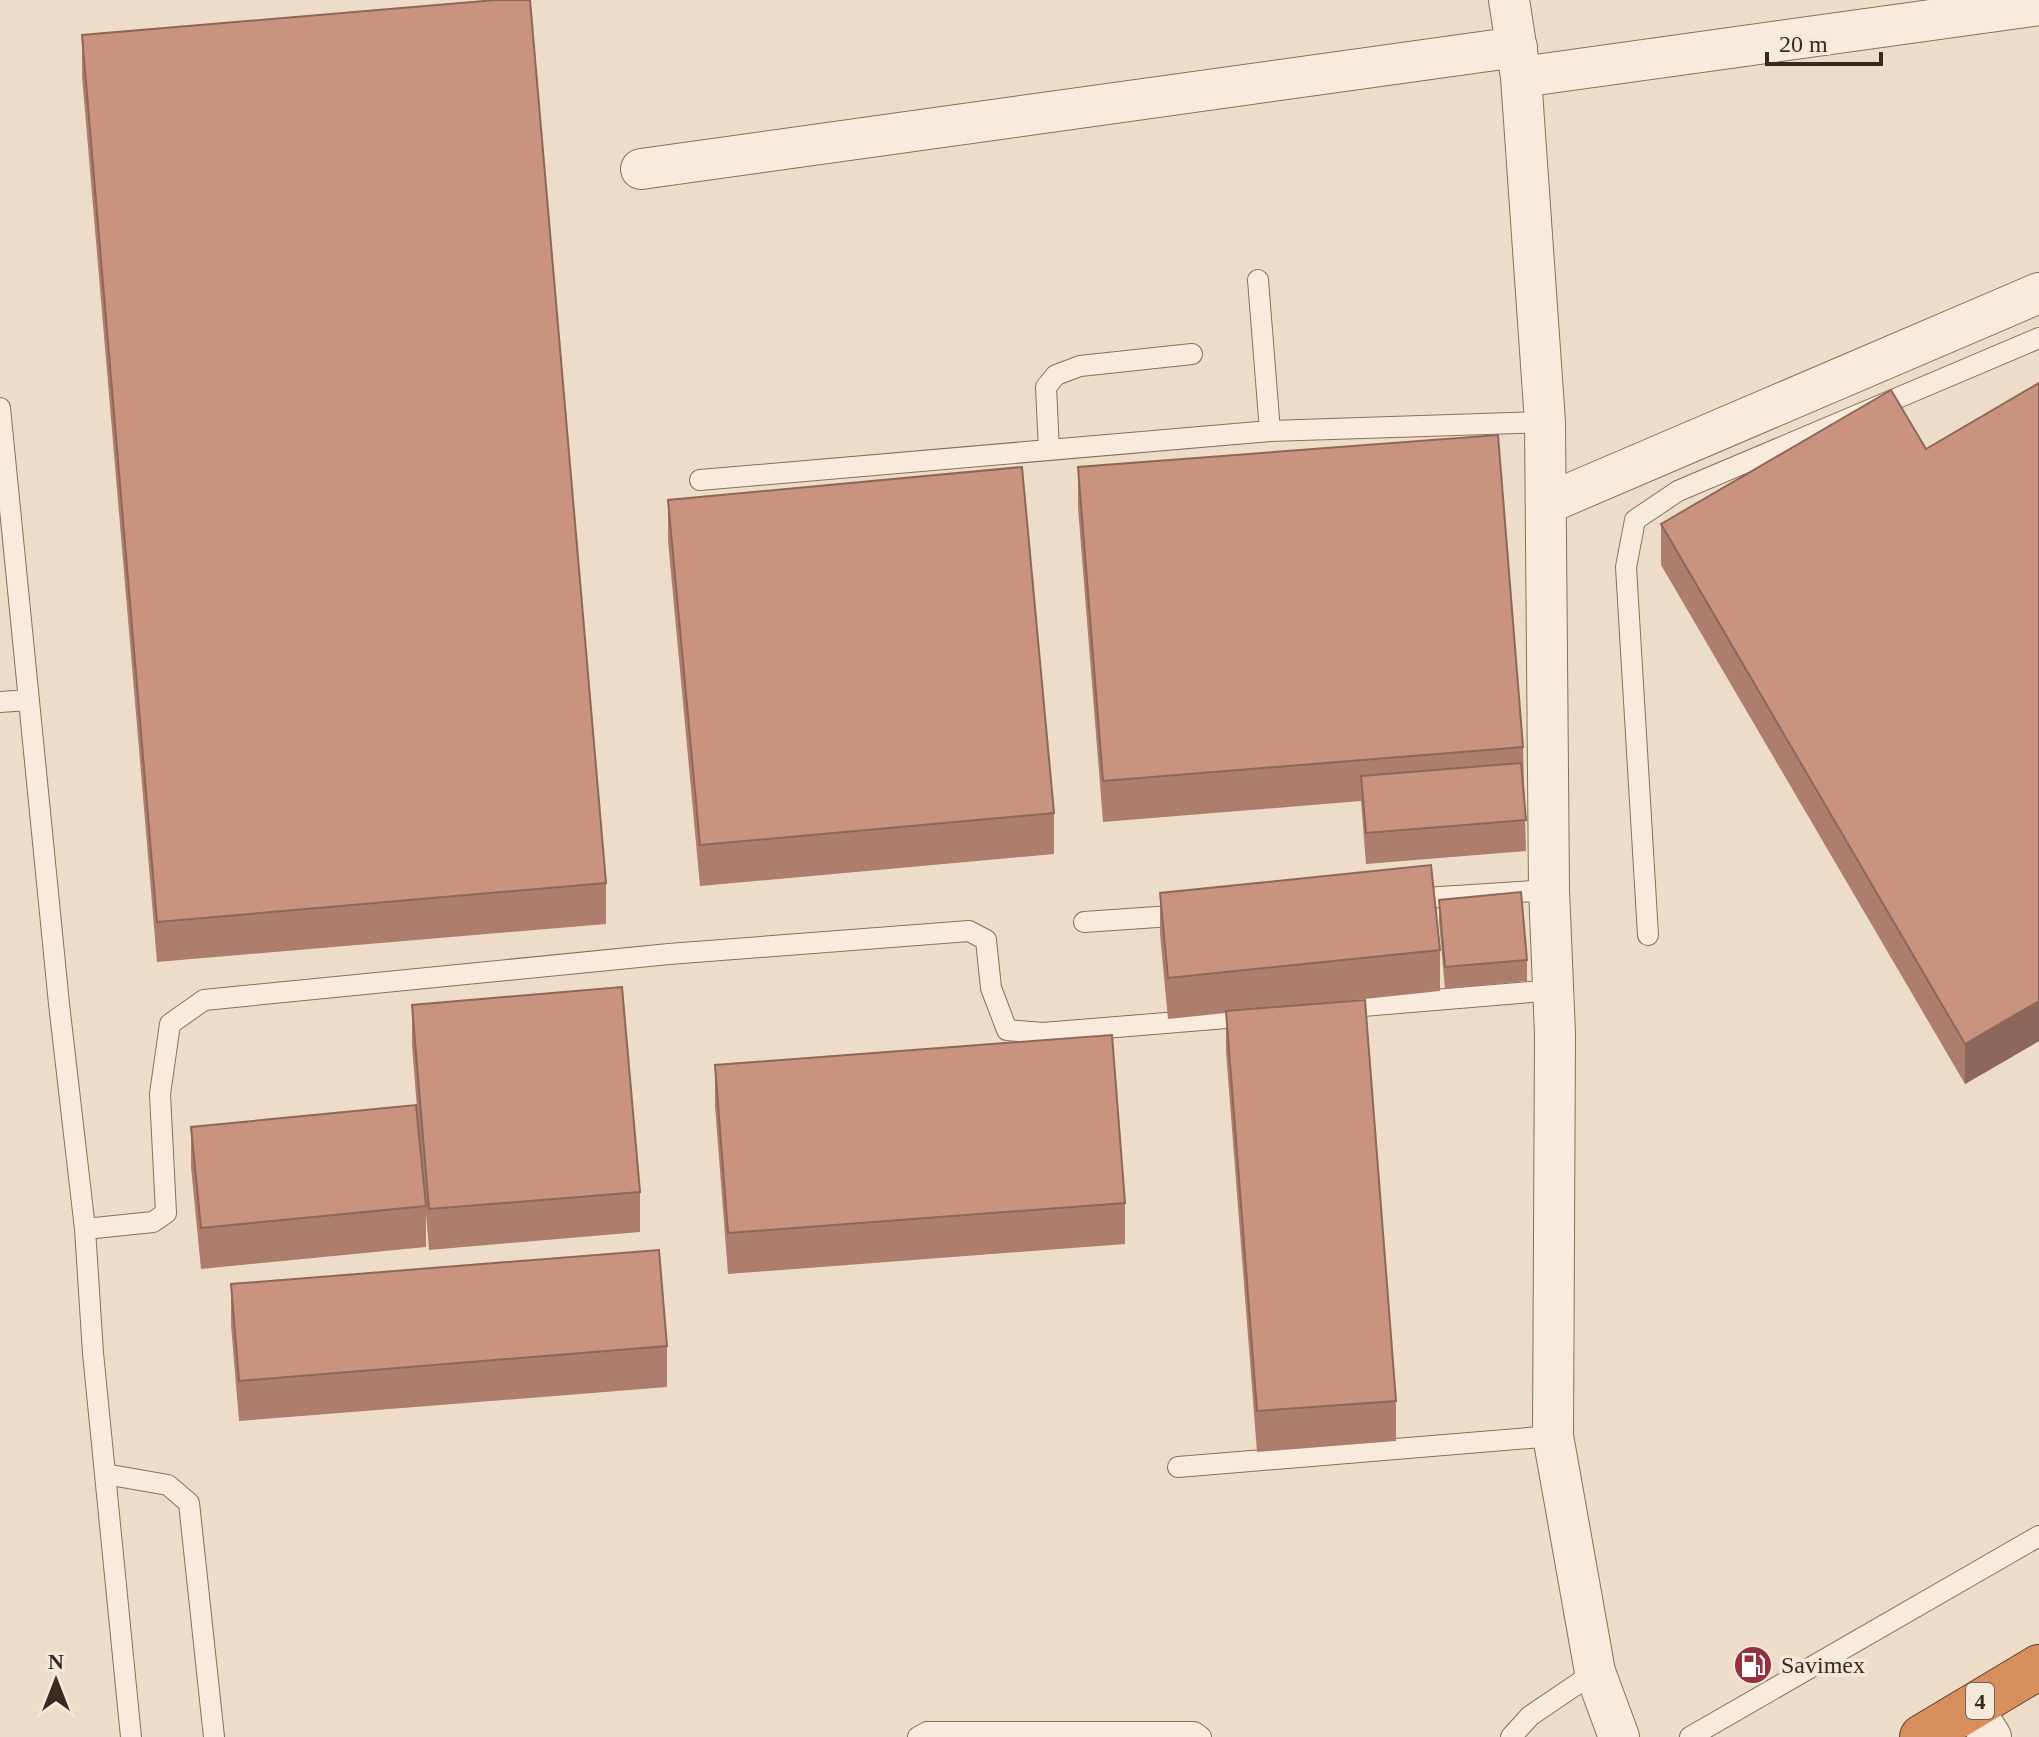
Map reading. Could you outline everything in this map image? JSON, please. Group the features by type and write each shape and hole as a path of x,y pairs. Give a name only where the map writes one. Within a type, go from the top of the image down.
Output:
{"highway":[{"name":"4","path":"1926,1736 1981,1722 2039,1667"}],"street":[{"path":"1509,0 1519,62 1545,422 1549,890 1554,990 1553,1436 1595,1672 1619,1737"},
{"path":"641,169 1519,62 2039,5"},
{"path":"1546,504 2039,293"}],"lane":[{"path":"1258,280 1270,431"},
{"path":"1648,935 1626,567 1635,520 1678,491 2039,338"},
{"path":"1049,450 1046,387 1056,375 1080,366 1192,354"},
{"path":"0,408 60,1019 85,1229 93,1353 131,1737"},
{"path":"700,480 1270,431 1545,422"},
{"path":"0,702 28,700"},
{"path":"1394,901 1549,890"},
{"path":"1084,922 1208,914"},
{"path":"85,1229 153,1222 166,1213 160,1094 170,1024 204,1000 654,955 969,931 986,940 991,988 1007,1030 1043,1033 1275,1014"},
{"path":"1322,1010 1554,990"},
{"path":"1178,1467 1553,1436"},
{"path":"105,1474 168,1485 189,1503 214,1737"},
{"path":"1690,1737 2039,1536"},
{"path":"1511,1737 1530,1716 1595,1672"},
{"path":"918,1737 927,1732 1194,1732 1201,1737"}],"building":[{"path":"496,0 530,0 606,883 157,922 82,35"},
{"path":"2039,383 2039,1001 1965,1044 1661,524 1891,390 1926,449"},
{"path":"1498,435 1523,747 1103,781 1078,467"},
{"path":"1022,467 1054,813 700,845 668,500"},
{"path":"1521,763 1526,820 1366,833 1361,776"},
{"path":"1431,865 1440,950 1168,978 1160,893"},
{"path":"1521,892 1527,960 1445,967 1439,900"},
{"path":"622,987 640,1192 429,1209 412,1005"},
{"path":"1365,1000 1396,1401 1257,1411 1226,1011"},
{"path":"1112,1035 1125,1203 728,1233 715,1065"},
{"path":"416,1105 426,1206 201,1228 191,1127"},
{"path":"659,1250 667,1346 239,1381 231,1284"}],"place":[{"name":"Savimex","path":"1753,1665"}]}
